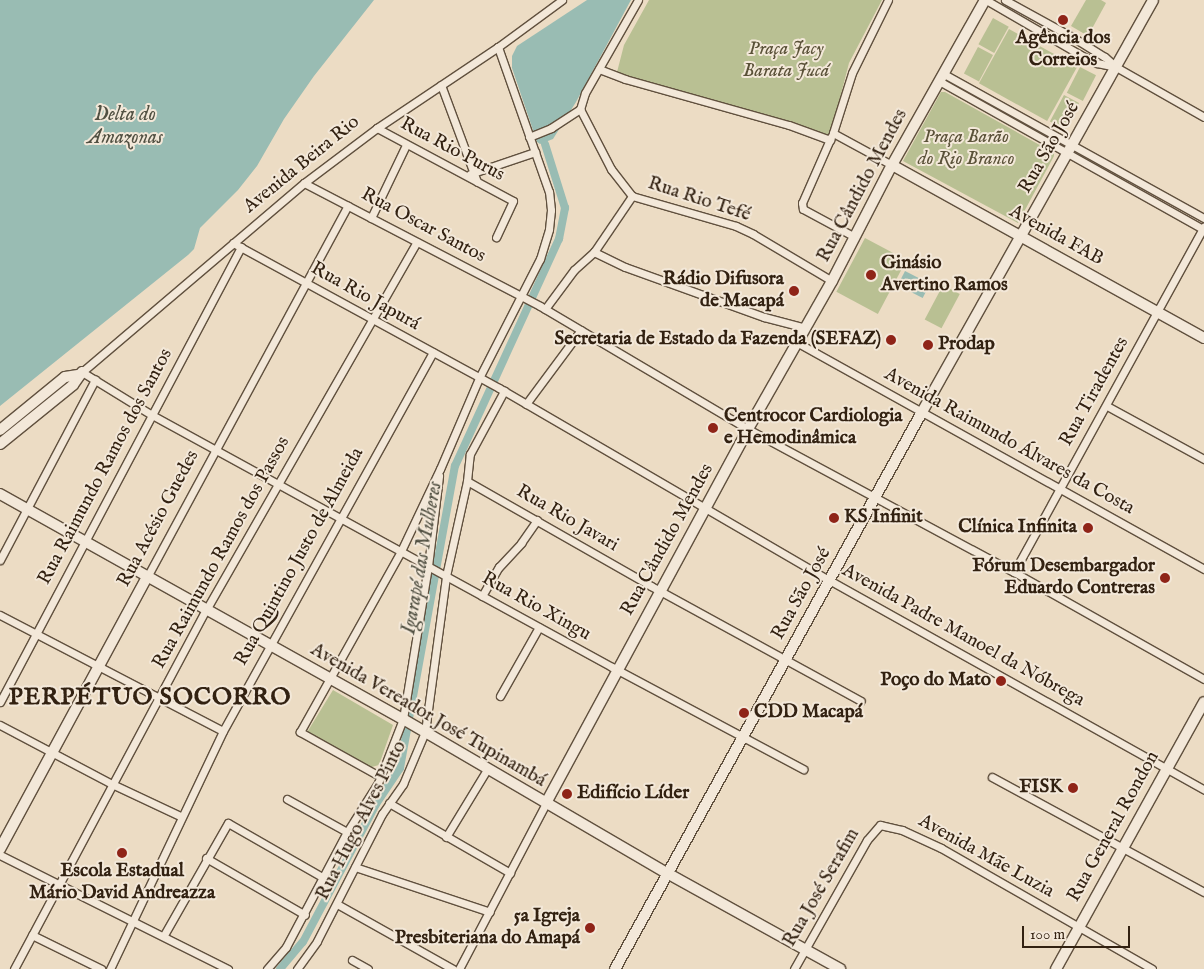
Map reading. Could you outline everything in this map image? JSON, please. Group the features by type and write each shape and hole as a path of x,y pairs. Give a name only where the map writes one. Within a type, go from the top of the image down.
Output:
{"street":[{"name":"Avenida Beira Rio","path":"0,444 73,385 80,373 304,183 377,128 498,47 562,0"},
{"path":"528,137 551,128 580,109 585,93 638,0"},
{"path":"855,237 803,209 802,203 831,136 852,73 888,0"},
{"path":"986,0 1079,54 1097,63 1116,67 1204,116"},
{"name":"Rua Cândido Mendes","path":"459,969 656,589 707,508 748,429 832,281 892,165 986,0"},
{"path":"1005,0 1108,58 1116,67"},
{"name":"Rua São José","path":"614,969 1020,236 1154,0"},
{"path":"381,777 300,732 401,551 481,378 523,297 540,258 552,210 549,192 528,137 498,47"},
{"path":"599,68 625,79 831,136 892,165"},
{"path":"942,78 1204,229"},
{"path":"441,85 477,182"},
{"name":"Rua Rio Tefé","path":"580,109 611,169 632,196 745,230 832,281"},
{"name":"Rua Rio Purus","path":"377,128 513,201 496,237"},
{"path":"371,218 406,145"},
{"path":"1069,150 1204,218"},
{"path":"465,176 535,152"},
{"name":"Avenida FAB","path":"892,165 1204,338"},
{"name":"Rua Oscar Santos","path":"304,183 543,308"},
{"path":"632,196 594,252 574,270 543,308 748,429 1014,572 1204,679"},
{"name":"Rua Acésio Guedes","path":"0,849 348,206"},
{"name":"Rua Tiradentes","path":"1014,572 1204,229"},
{"name":"Rua Raimundo Ramos dos Passos","path":"14,969 206,610 417,242"},
{"name":"Rua Rio Japurá","path":"233,243 501,389"},
{"name":"Rua Raimundo Ramos dos Santos","path":"0,702 241,248"},
{"path":"594,252 625,267 764,317 806,328"},
{"path":"526,404 580,330"},
{"name":"Avenida Raimundo Álvares da Costa","path":"798,343 1204,569"},
{"name":"Rua Quintino Justo de Almeida","path":"110,969 223,731 339,518 433,352"},
{"name":"Avenida Beira Rio","path":"0,430 65,377 80,373"},
{"path":"80,373 95,380 152,415 445,576"},
{"path":"0,560 95,380"},
{"path":"501,389 707,508"},
{"name":"Rua Hugo Alves Pinto","path":"297,969 317,941 390,803 404,784 422,731 445,576 467,481 468,466 476,440 501,389"},
{"path":"1107,406 1204,459"},
{"name":"Rua Hugo Alves Pinto","path":"267,969 286,947 305,915 347,832 381,777 404,720 431,568 440,469"},
{"name":"Rua Rio Javari","path":"467,481 656,589 861,701"},
{"name":"Avenida Vereador José Tupinambá","path":"0,494 404,720 667,873 840,969"},
{"name":"Avenida Padre Manoel da Nóbrega","path":"707,508 829,580 1204,790"},
{"path":"482,596 499,567 521,543 536,520"},
{"name":"Rua Rio Xingu","path":"445,576 614,669"},
{"path":"0,615 158,699 223,731"},
{"path":"500,696 539,628"},
{"path":"614,669 803,769"},
{"name":"Rua General Rondon","path":"1056,969 1204,702"},
{"path":"0,725 112,784 182,817"},
{"path":"446,837 488,768"},
{"path":"992,777 1123,846 1204,892"},
{"path":"287,799 347,832"},
{"path":"390,803 510,873"},
{"path":"164,935 206,858 228,823 324,878"},
{"name":"Avenida Mãe Luzia","path":"880,825 902,830 941,848 1152,969"},
{"name":"Rua José Serafim","path":"794,969 867,840 880,825"},
{"path":"0,855 164,935 216,966 228,969"},
{"path":"206,858 305,915"},
{"path":"355,867 490,912"},
{"path":"337,904 453,969"},
{"path":"32,936 101,969"},
{"path":"352,960 368,969"}],"green space":[{"name":"Praça Jacy Barata Jucá","path":"649,0 882,0 849,63 832,129 826,139 616,76 624,45"},
{"path":"1086,0 1101,0 1106,3 1088,36 1071,26"},
{"path":"993,18 1009,27 994,53 978,44"},
{"path":"1009,29 1077,67 1047,121 979,83"},
{"path":"978,47 993,55 979,81 964,73"},
{"path":"1080,67 1096,75 1083,101 1067,93"},
{"name":"Praça Barão do Rio Branco","path":"941,92 945,92 1054,153 1018,223 903,161"},
{"path":"1064,95 1079,103 1065,129 1050,121"},
{"name":"Ginásio Avertino Ramos","path":"865,238 906,260 878,314 836,292"},
{"path":"943,285 960,294 941,328 925,319"},
{"path":"333,690 393,725 379,765 368,768 306,734"}],"water":[{"name":"Delta do Amazonas","path":"0,0 374,0 314,76 284,119 257,166 238,190 200,228 194,249 0,406"},
{"path":"587,0 631,0 576,102 553,139 540,144 537,142 512,68 512,56 517,46"},
{"path":"905,271 930,284 923,298 898,285"}],"waterway":[{"name":"Igarapé das Mulheres","path":"280,969 303,942 376,804 400,768 455,466 559,239 565,208 545,144"}],"place":[{"name":"Agência dos Correios","path":"1063,20"},
{"name":"Ginásio Avertino Ramos","path":"871,275"},
{"name":"Rádio Difusora de Macapá","path":"794,291"},
{"name":"Secretaria de Estado da Fazenda (SEFAZ)","path":"891,340"},
{"name":"Prodap","path":"928,345"},
{"name":"Centrocor Cardiologia e Hemodinâmica","path":"713,428"},
{"name":"KS Infinit","path":"834,518"},
{"name":"Clínica Infinita","path":"1088,528"},
{"name":"Fórum Desembargador Eduardo Contreras","path":"1165,578"},
{"name":"Poço do Mato","path":"1001,681"},
{"name":"CDD Macapá","path":"744,713"},
{"name":"FISK","path":"1073,788"},
{"name":"Edifício Líder","path":"567,794"},
{"name":"Escola Estadual Mário David Andreazza","path":"122,853"},
{"name":"5a Igreja Presbiteriana do Amapá","path":"590,928"}],"district":[{"name":"PERPÉTUO SOCORRO","path":"150,698"}]}
